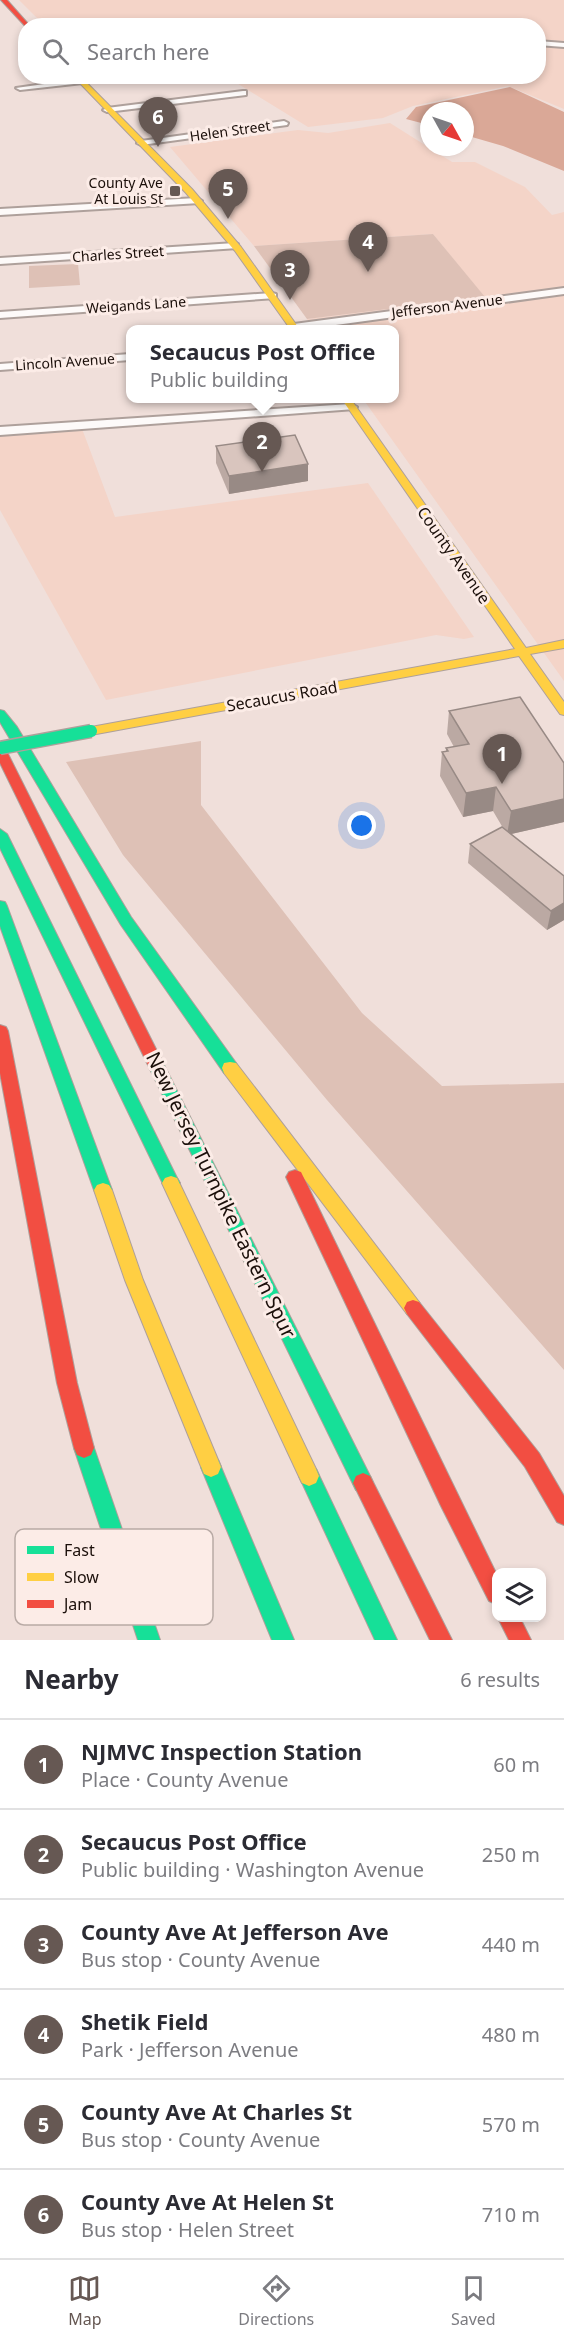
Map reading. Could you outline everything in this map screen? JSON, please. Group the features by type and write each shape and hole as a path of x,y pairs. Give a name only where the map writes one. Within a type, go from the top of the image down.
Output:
{"main road":[{"path":"4,0 21,18"},
{"path":"83,84 197,201 235,246 293,325"},
{"name":"County Avenue","path":"348,403 564,711"},
{"name":"Secaucus Road","path":"0,749 564,644"},
{"path":"0,714 11,727 121,912 270,1124 532,1460 564,1515"},
{"name":"New Jersey Turnpike Eastern Spur","path":"0,749 441,1640"},
{"path":"0,834 205,1252 386,1640"},
{"path":"0,906 62,1072 134,1280 283,1640"},
{"path":"0,1031 67,1383 84,1450 111,1529"},
{"path":"270,1124 448,1499 492,1586"},
{"path":"511,1622 520,1640"},
{"path":"144,1625 149,1640"}],"street":[{"path":"546,44 564,45"},
{"path":"20,88 46,84"},
{"path":"106,110 243,93"},
{"name":"Helen Street","path":"141,143 284,123"},
{"path":"0,212 197,201"},
{"name":"Charles Street","path":"0,261 235,246"},
{"name":"Jefferson Avenue","path":"317,325 564,291"},
{"name":"Weigands Lane","path":"0,315 272,296"},
{"name":"Lincoln Avenue","path":"0,367 126,357"},
{"path":"0,431 348,403"}],"shaded area":[{"path":"19,0 564,0 564,109 508,86 432,102 420,102 420,105 383,118 308,127 238,84 546,84 546,18 37,18"},
{"path":"510,87 564,112 564,171 503,146 474,138 474,102 440,102"},
{"path":"420,106 420,123 406,119 416,107"},
{"path":"390,123 420,142 420,156 442,156 452,162 475,162 525,187 552,215 564,212 564,681 366,403 399,403 399,325 311,325 307,319 484,297 433,234 254,246 170,147 298,130 328,133"},
{"path":"433,234 485,297 307,319 254,246"},
{"path":"78,264 80,285 29,288 29,266"},
{"path":"81,426 115,517 368,483 474,637 464,639 436,635 106,700 0,510 0,431"},
{"path":"201,741 201,805 362,1013 442,1086 564,1083 564,1370 327,1100 123,855 66,762"}],"building":[{"path":"295,435 308,464 229,476 216,446"},
{"path":"520,697 564,763 564,799 511,811 496,787 466,793 442,752 448,751 446,748 469,744 449,711"},
{"path":"502,827 564,876 564,903 551,911 470,844"}],"traffic: fast":[{"path":"0,714 11,727 126,921 230,1068"},
{"path":"0,748 91,731"},
{"path":"0,834 171,1183"},
{"path":"0,906 103,1190"},
{"path":"156,1065 363,1483"},
{"path":"84,1448 111,1529"},
{"path":"211,1467 283,1640"},
{"path":"309,1476 386,1640"},
{"path":"144,1625 149,1640"}],"traffic: slow":[{"path":"84,84 189,191 238,249 292,325"},
{"path":"348,403 564,711"},
{"path":"91,731 564,644"},
{"path":"230,1068 413,1308"},
{"path":"171,1183 309,1476"},
{"path":"103,1190 134,1280 211,1467"}],"traffic: jam":[{"path":"4,0 21,18"},
{"path":"0,750 156,1065"},
{"path":"0,1031 67,1383 84,1448"},
{"path":"295,1177 448,1499 492,1586"},
{"path":"413,1308 532,1460 564,1515"},
{"path":"363,1483 441,1640"},
{"path":"511,1622 520,1640"}],"place":[{"name":"County Ave At Helen St","path":"158,147"},
{"name":"County Ave At Louis St","path":"175,191"},
{"name":"County Ave At Charles St","path":"228,219"},
{"name":"Shetik Field","path":"368,272"},
{"name":"County Ave At Jefferson Ave","path":"290,300"},
{"name":"Secaucus Post Office","path":"262,472"},
{"name":"NJMVC Inspection Station","path":"502,784"}]}
